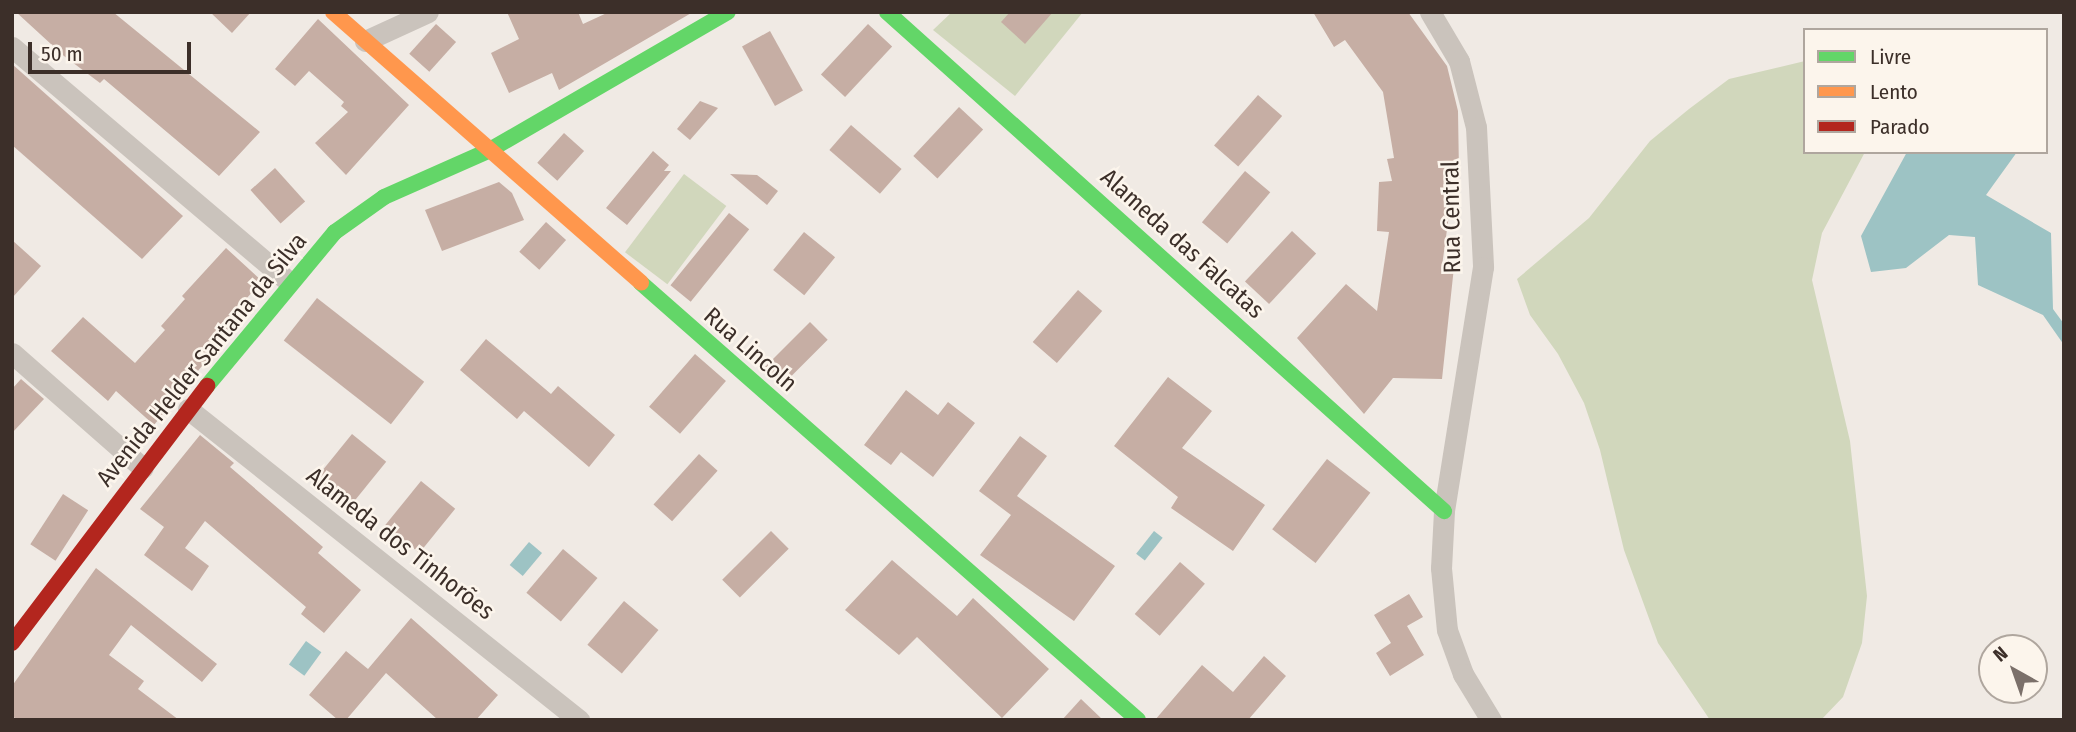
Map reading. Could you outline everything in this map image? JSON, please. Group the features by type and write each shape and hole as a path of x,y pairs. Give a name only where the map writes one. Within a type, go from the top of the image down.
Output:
{"street":[{"name":"Rua Lincoln","path":"333,12 1138,720"},
{"path":"365,41 428,12"},
{"name":"Avenida Helder Santana da Silva","path":"12,643 188,410 289,282 335,232 384,197 488,151 728,12"},
{"name":"Alameda das Falcatas","path":"887,12 1444,511"},
{"name":"Rua Central","path":"1430,12 1459,61 1476,127 1483,267 1444,511 1441,568 1447,630 1462,674 1491,720"},
{"path":"12,47 289,282"},
{"path":"12,354 143,468"},
{"name":"Alameda dos Tinhorões","path":"188,410 579,720"}],"green space":[{"path":"952,12 1083,12 1015,96 933,30"},
{"path":"1803,61 1803,154 1864,154 1822,233 1812,280 1850,441 1867,596 1862,643 1843,697 1821,720 1710,720 1658,643 1624,550 1600,450 1584,403 1558,354 1530,315 1517,279 1589,218 1650,141 1729,79"},
{"path":"684,174 726,206 667,284 625,252"}],"water":[{"path":"1906,154 2016,154 1986,195 2051,233 2053,309 2064,324 2064,345 2043,315 1978,285 1975,237 1949,235 1906,268 1871,272 1861,236"},
{"path":"1154,531 1163,538 1145,561 1136,554"},
{"path":"529,542 542,553 523,576 510,565"},
{"path":"306,641 321,652 304,676 289,664"}],"building":[{"path":"16,12 113,12 260,132 219,176 104,79 100,83 64,56"},
{"path":"210,12 251,12 232,33"},
{"path":"507,12 578,12 583,24 609,12 693,12 559,90 552,73 509,93 491,53 519,39"},
{"path":"1010,12 1053,12 1025,44 1001,22"},
{"path":"1313,12 1408,12 1447,66 1458,111 1459,173 1448,173 1449,215 1442,266 1454,267 1442,379 1393,378 1364,414 1297,338 1346,284 1377,311 1389,232 1377,231 1379,182 1392,181 1387,159 1394,158 1383,92 1345,40 1334,47"},
{"path":"318,19 409,105 346,175 315,143 348,112 341,106 344,102 309,71 295,86 275,69"},
{"path":"436,24 456,42 429,72 409,54"},
{"path":"868,24 892,47 845,97 821,74"},
{"path":"770,31 803,90 775,106 742,47"},
{"path":"12,64 183,216 142,259 12,145"},
{"path":"1258,95 1282,116 1238,167 1214,146"},
{"path":"700,101 718,108 690,140 677,129"},
{"path":"959,107 983,130 937,179 913,156"},
{"path":"851,125 902,169 880,194 829,150"},
{"path":"564,133 584,151 557,181 537,163"},
{"path":"653,151 669,165 664,171 671,171 627,225 606,208"},
{"path":"275,168 305,201 281,224 250,190"},
{"path":"1245,171 1270,192 1227,244 1202,222"},
{"path":"730,174 757,175 778,191 767,205"},
{"path":"499,182 512,193 524,220 442,251 425,210"},
{"path":"729,213 749,229 691,302 670,285"},
{"path":"546,222 566,240 539,270 519,252"},
{"path":"1292,231 1316,254 1269,304 1245,281"},
{"path":"804,232 835,257 804,295 773,270"},
{"path":"12,240 41,266 12,298"},
{"path":"226,248 262,281 239,307 245,313 154,425 116,391 108,401 51,351 83,317 135,363 165,330 161,326 185,299 182,296"},
{"path":"1078,290 1102,311 1057,363 1033,342"},
{"path":"317,298 424,382 391,424 284,341"},
{"path":"810,322 828,340 782,386 764,368"},
{"path":"486,339 551,394 558,386 615,435 589,467 524,411 517,419 460,370"},
{"path":"695,354 726,381 680,434 649,407"},
{"path":"1168,377 1212,411 1182,448 1265,505 1233,551 1171,508 1178,497 1114,446"},
{"path":"21,379 44,399 12,433 12,389"},
{"path":"906,390 938,415 948,402 975,423 933,477 901,452 891,465 864,445"},
{"path":"352,434 386,462 350,506 316,478"},
{"path":"200,435 234,463 230,467 323,547 318,553 361,590 324,633 301,614 306,607 205,521 185,548 209,566 192,591 144,555 164,527 140,509"},
{"path":"1020,436 1047,456 1017,496 1115,566 1074,621 980,555 1011,515 979,491"},
{"path":"699,454 718,471 672,521 653,505"},
{"path":"1327,459 1370,493 1316,563 1272,529"},
{"path":"421,481 455,509 419,553 385,525"},
{"path":"63,494 88,510 55,561 30,544"},
{"path":"771,531 789,549 740,597 722,580"},
{"path":"563,549 597,578 561,622 526,593"},
{"path":"892,560 957,616 973,598 1049,669 1002,718 917,637 899,655 845,610"},
{"path":"1180,562 1205,584 1160,636 1135,614"},
{"path":"96,568 217,664 202,682 131,625 109,655 144,681 138,689 179,720 18,720 12,716 12,686"},
{"path":"1409,594 1423,617 1407,626 1424,655 1390,676 1376,653 1391,643 1374,615"},
{"path":"624,601 658,630 622,674 587,645"},
{"path":"411,618 498,695 476,720 438,720 386,673 346,720 338,720 309,695 346,651 368,669"},
{"path":"1264,656 1286,676 1248,720 1155,720 1202,665 1233,692"},
{"path":"1081,699 1103,720 1062,720"}],"traffic: fast":[{"path":"207,386 335,232 384,197 488,151 728,12"},
{"path":"887,12 1444,511"},
{"path":"641,283 1138,720"}],"traffic: slow":[{"path":"333,12 641,283"}],"traffic: jam":[{"path":"12,643 207,386"}]}
